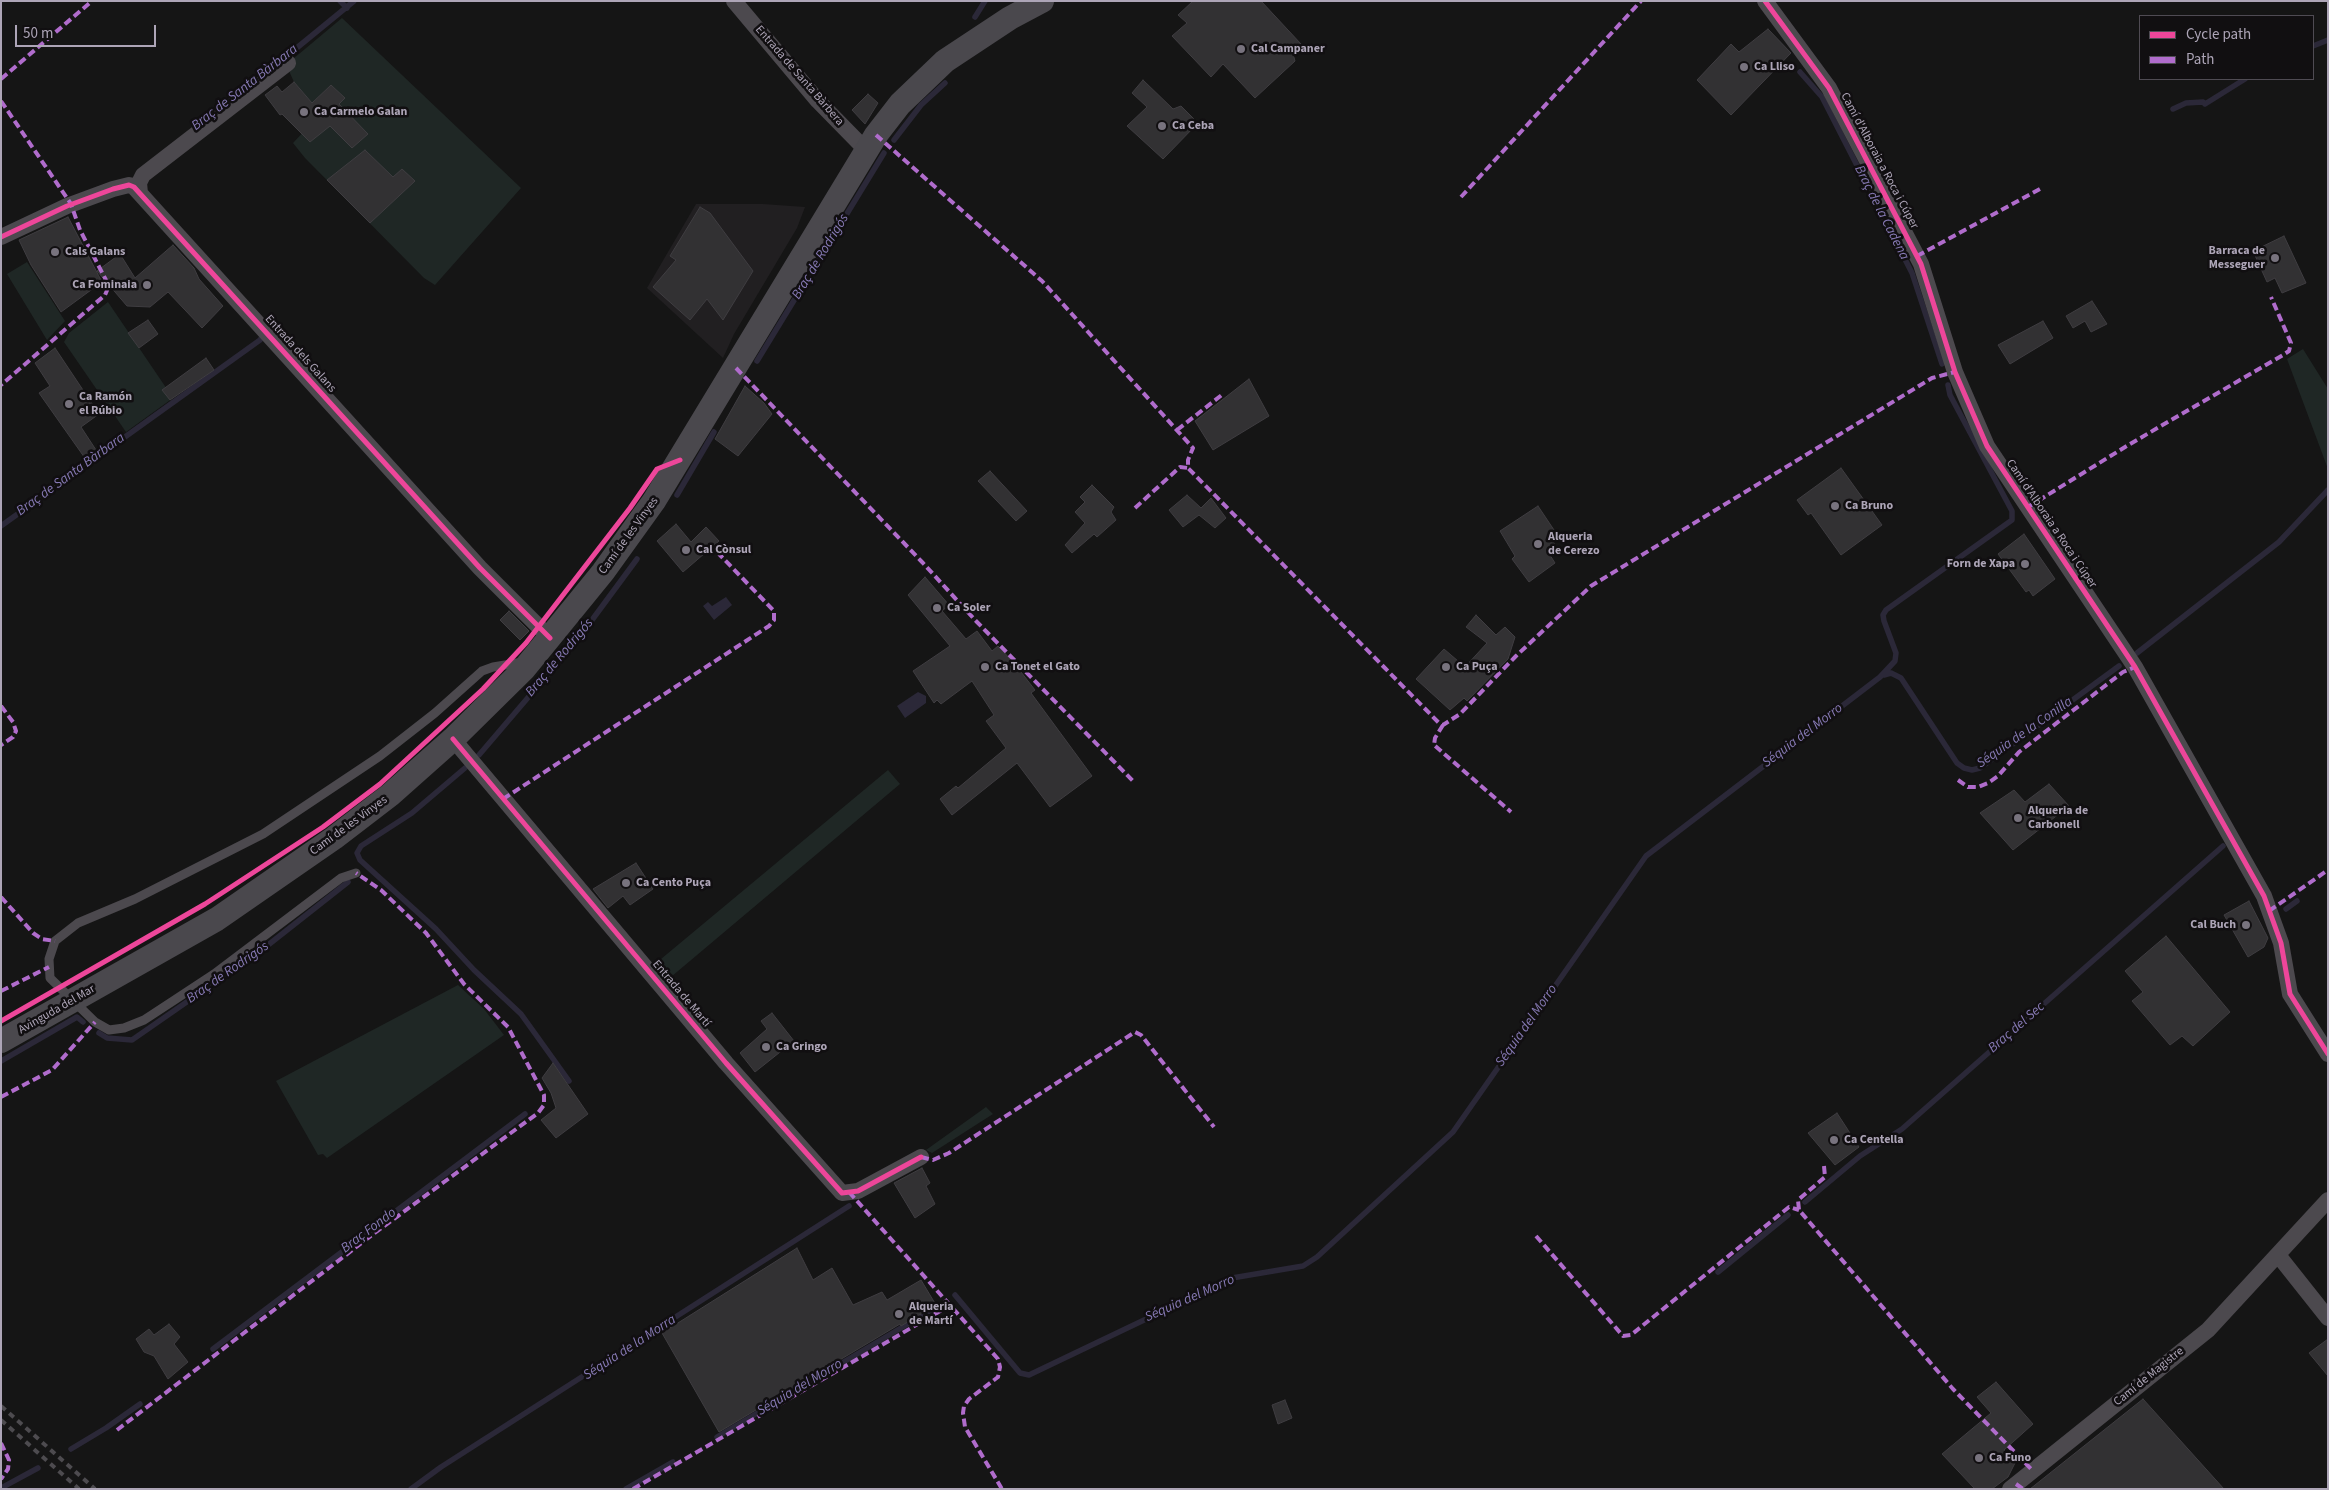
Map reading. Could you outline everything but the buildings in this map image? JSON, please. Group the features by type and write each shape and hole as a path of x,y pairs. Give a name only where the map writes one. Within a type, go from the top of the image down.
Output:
{"main road":[{"name":"Camí de les Vinyes","path":"112,978 217,919 334,838 390,795 453,739 531,661 603,572 654,501 866,150 900,104 945,61 1010,18 1042,1"},
{"name":"Avinguda del Mar","path":"1,1041 112,978"}],"street":[{"name":"Entrada de Santa Bàrbera","path":"734,1 818,102 866,150"},
{"name":"Camí d'Alboraia a Roca i Cúper","path":"1764,1 1829,88 1921,264 1955,372 1987,446 2135,667 2264,896 2281,943 2290,994 2328,1054"},
{"path":"140,193 139,183 143,175 288,63"},
{"path":"1,237 67,206 113,188 128,185 140,193"},
{"name":"Entrada dels Galans","path":"140,193 480,568 550,638"},
{"name":"Entrada de Martí","path":"453,739 726,1063 842,1193 858,1190 921,1157"},
{"path":"2328,1200 2278,1255 2328,1318"},
{"name":"Camí de Magistre","path":"2010,1489 2208,1330 2278,1255"}],"lane":[{"path":"356,873 341,878 214,974 144,1020 124,1028 109,1030 95,1022 50,978 49,958 55,941 78,923 135,899 263,834 380,756 482,671 493,666 531,661"}],"shaded area":[{"path":"342,18 521,188 435,285 424,278 305,158 293,143 309,126 331,111 345,98 331,85 312,103 294,82 289,71 293,59"},
{"path":"696,204 763,204 805,207 797,228 734,334 723,358 647,288"},
{"path":"27,262 65,321 47,340 7,274"},
{"path":"108,302 173,398 126,432 64,342 69,333"},
{"path":"2303,349 2328,389 2328,469 2287,359"},
{"path":"726,597 732,605 714,620 703,606 708,602 712,606"},
{"path":"918,692 926,696 926,703 905,718 897,706"},
{"path":"888,770 900,784 665,982 655,964"},
{"path":"458,985 484,1009 504,1035 327,1158 323,1154 318,1155 276,1081"},
{"path":"986,1107 993,1114 932,1153 926,1150"}],"waterway":[{"name":"Braç de Santa Bàrbara","path":"340,1 347,8"},
{"name":"Braç de Santa Bàrbara","path":"282,60 354,1"},
{"name":"Braç de Rodrigós","path":"975,17 985,1"},
{"path":"2314,46 2328,40"},
{"name":"Braç de la Cadena","path":"1800,72 1822,97 1912,273 1942,364"},
{"path":"2173,109 2186,103 2203,102 2205,104 2243,80"},
{"name":"Braç de Rodrigós","path":"894,140 921,105 945,83"},
{"name":"Braç de Rodrigós","path":"757,361 884,153"},
{"name":"Braç de Santa Bàrbara","path":"1,526 262,337"},
{"name":"Séquia del Morro","path":"955,1295 1020,1373 1029,1375 1232,1278 1303,1266 1317,1257 1453,1132 1646,856 1880,677 1895,661 1896,653 1884,621 1883,615 1886,610 2012,520 2012,511 1950,395 1948,385"},
{"name":"Braç de Rodrigós","path":"677,495 714,432"},
{"name":"Séquia de la Conilla","path":"2137,653 2279,542 2328,490"},
{"name":"Braç de Rodrigós","path":"479,755 578,639 637,559"},
{"name":"Séquia de la Conilla","path":"1884,675 1891,673 1901,678 1957,763 1964,768 1972,770 1980,768 2119,666"},
{"name":"Braç Fondo","path":"465,768 412,813 361,846 357,853 360,860 436,929 474,970 521,1014 569,1081"},
{"name":"Braç del Sec","path":"1805,1202 1860,1156 1902,1129 2223,846"},
{"name":"Braç de Rodrigós","path":"99,1033 107,1038 132,1040 263,949 348,882"},
{"name":"Braç del Sec","path":"2286,909 2297,901"},
{"name":"Braç de Rodrigós","path":"1,1061 77,1017 83,1022"},
{"name":"Braç Fondo","path":"213,1349 525,1114"},
{"name":"Séquia de la Morra","path":"411,1489 441,1467 849,1206"},
{"name":"Braç del Sec","path":"1718,1272 1788,1215"},
{"name":"Séquia del Morro","path":"717,1437 933,1309"},
{"name":"Braç Fondo","path":"71,1449 106,1428 140,1404"},
{"name":"Séquia de la Morra","path":"626,1489 673,1462"},
{"name":"Braç Fondo","path":"1,1488 38,1468"}],"railway":[{"path":"1,1406 95,1489"},
{"path":"1,1420 79,1489"}],"marked path":[{"path":"1,79 92,1"},
{"path":"1461,197 1641,1"},
{"path":"1,101 71,204 80,230 107,282 108,288 105,295 1,385"},
{"path":"876,135 1042,281 1193,448 1188,460 1188,468 1443,725 1460,714 1516,656 1591,586 1932,378 1955,372"},
{"path":"1917,256 2040,189"},
{"path":"2028,507 2130,444 2289,351 2291,343 2271,297"},
{"path":"736,368 976,621 1134,782"},
{"path":"1177,430 1223,394"},
{"path":"1135,508 1180,467 1188,468"},
{"path":"503,799 769,626 774,620 774,611 719,554"},
{"path":"1958,780 1968,787 1978,787 1988,783 1998,776 2019,752 2123,672 2135,667"},
{"path":"1,706 13,722 16,731 13,737 1,745"},
{"path":"1443,725 1435,738 1434,745 1511,812"},
{"path":"2269,911 2328,870"},
{"path":"117,1430 372,1235 538,1113 544,1105 544,1095 508,1027 464,984 426,933 381,890 356,873"},
{"path":"1,897 33,933 42,939 55,941"},
{"path":"1,991 49,967"},
{"path":"1,1097 52,1070 95,1022"},
{"path":"921,1157 933,1160 949,1153 1135,1032 1141,1035 1214,1127"},
{"path":"1824,1166 1825,1177 1798,1200 1799,1210 1953,1389 2033,1471"},
{"path":"849,1192 998,1359 1000,1367 998,1377 969,1399 964,1406 963,1413 965,1427 1002,1489"},
{"path":"1536,1236 1623,1336 1631,1335 1789,1207 1799,1210"},
{"path":"633,1489 949,1306"},
{"path":"1,1443 9,1460 8,1469 1,1479"},
{"path":"2016,1484 2023,1489"}],"cycle path":[{"path":"1765,1 1829,88 1921,264 1955,372 1987,446 2135,667 2264,896 2281,943 2290,994 2328,1054"},
{"path":"1,237 67,206 113,189 129,185 134,187 480,568 550,638"},
{"path":"1,1021 205,904 323,827 380,784 483,689 526,643 630,508 657,469 680,460"},
{"path":"453,739 726,1063 842,1193 858,1191 921,1157"}],"place":[{"name":"Cal Campaner","path":"1241,49"},
{"name":"Ca Lliso","path":"1744,67"},
{"name":"Ca Carmelo Galan","path":"304,112"},
{"name":"Ca Ceba","path":"1162,126"},
{"name":"Cals Galans","path":"55,252"},
{"name":"Barraca de Messeguer","path":"2275,258"},
{"name":"Ca Fominaia","path":"147,285"},
{"name":"Ca Ramón el Rúbio","path":"69,404"},
{"name":"Ca Bruno","path":"1835,506"},
{"name":"Alqueria de Cerezo","path":"1538,544"},
{"name":"Cal Cònsul","path":"686,550"},
{"name":"Forn de Xapa","path":"2025,564"},
{"name":"Ca Soler","path":"937,608"},
{"name":"Ca Tonet el Gato","path":"985,667"},
{"name":"Ca Puça","path":"1446,667"},
{"name":"Alqueria de Carbonell","path":"2018,818"},
{"name":"Ca Cento Puça","path":"626,883"},
{"name":"Cal Buch","path":"2246,925"},
{"name":"Ca Gringo","path":"766,1047"},
{"name":"Ca Centella","path":"1834,1140"},
{"name":"Alqueria de Martí","path":"899,1314"},
{"name":"Ca Funo","path":"1979,1458"}]}
